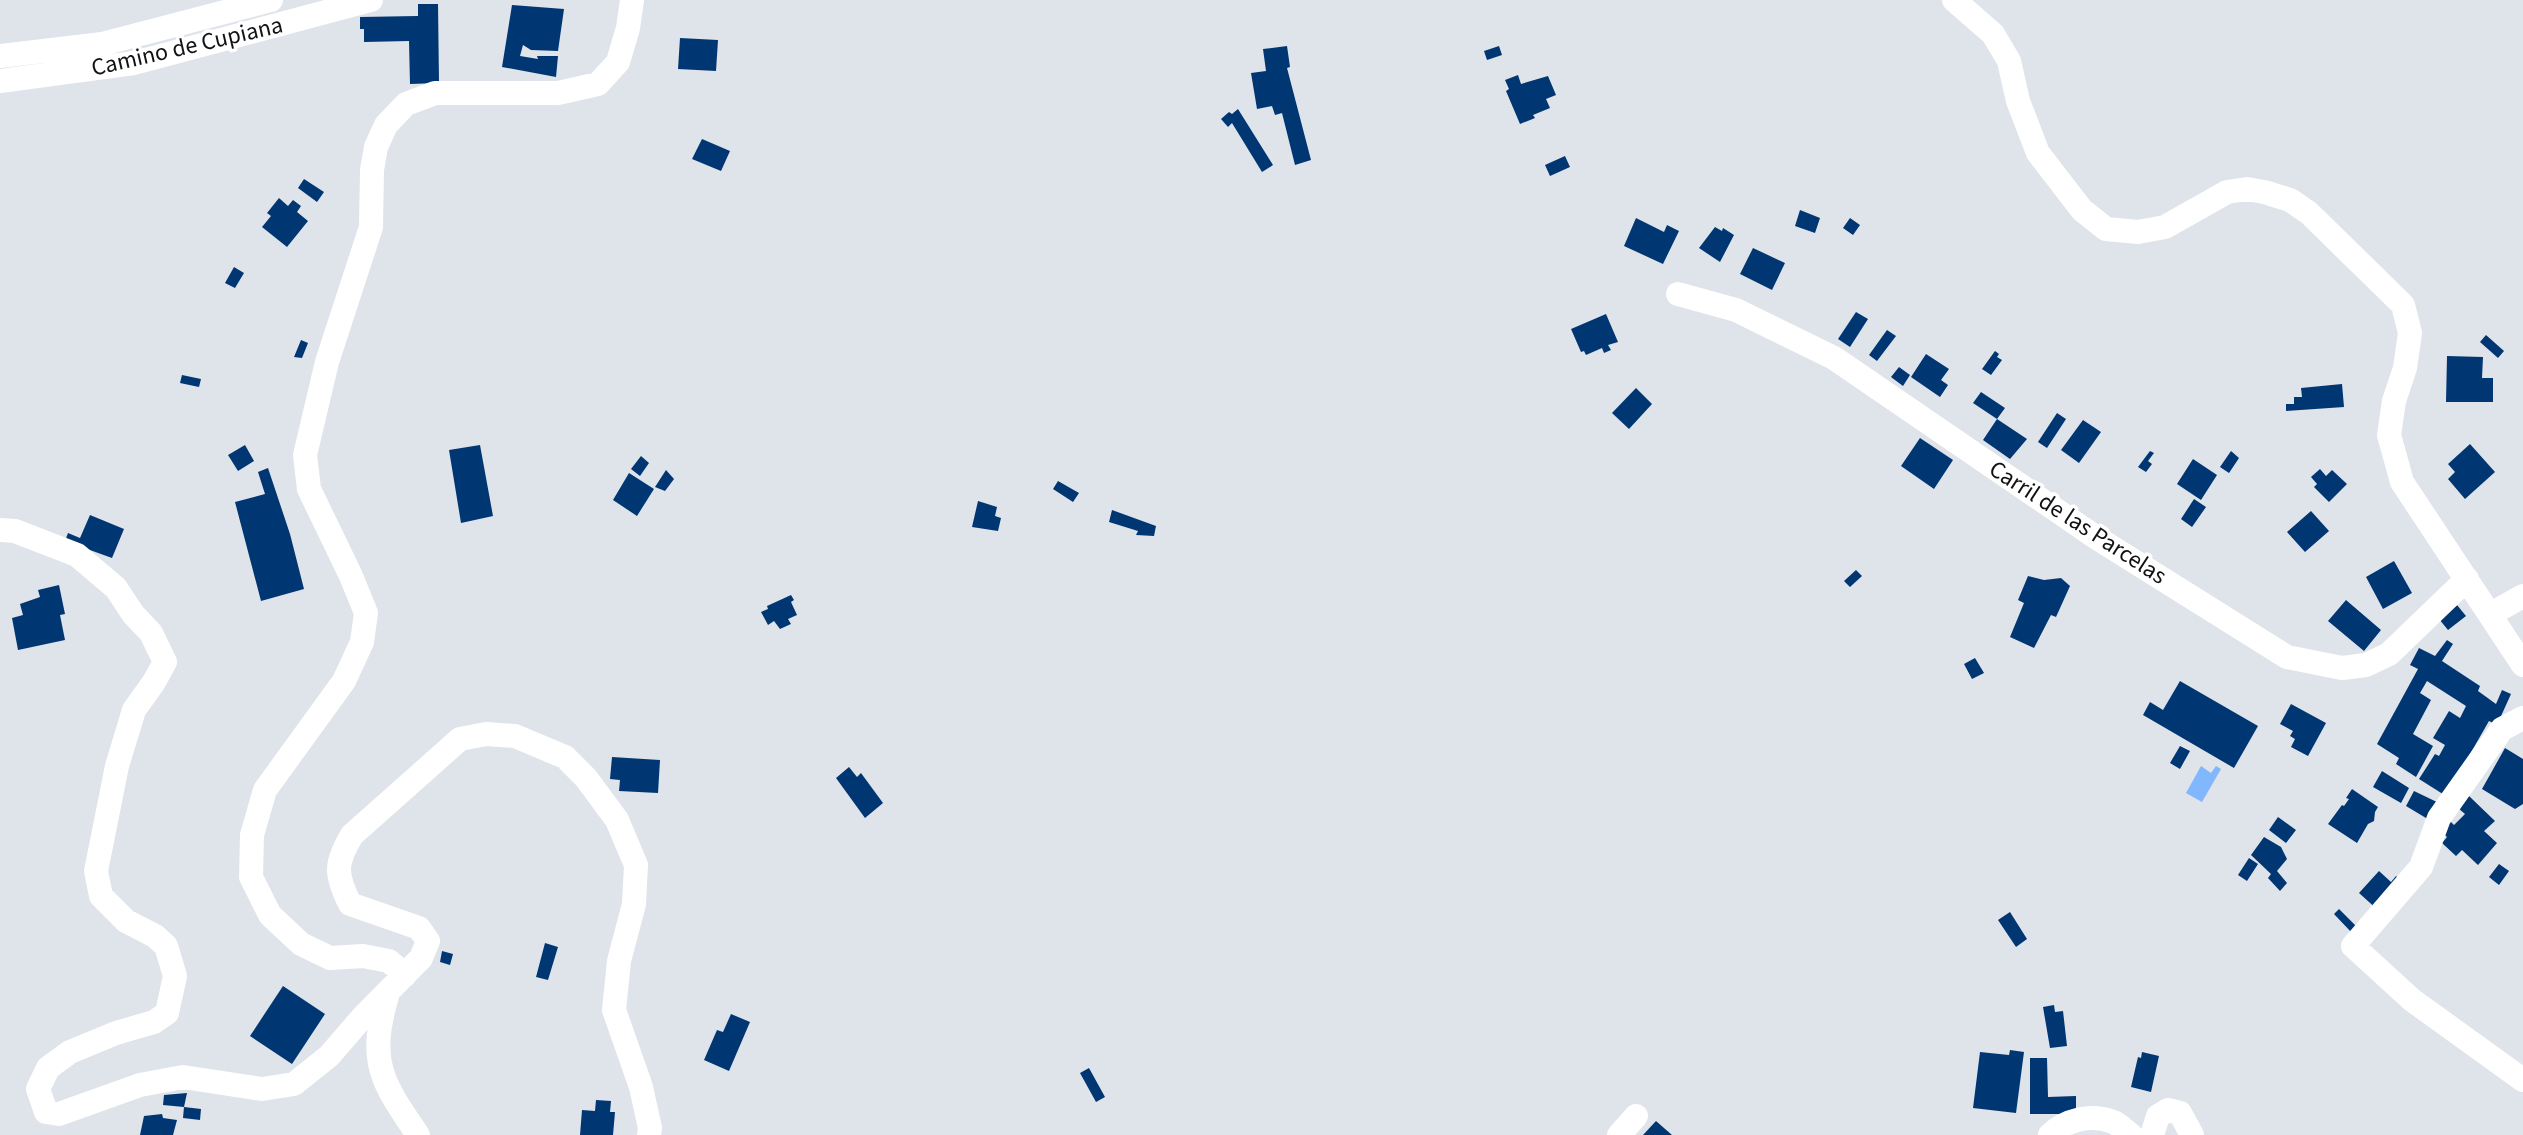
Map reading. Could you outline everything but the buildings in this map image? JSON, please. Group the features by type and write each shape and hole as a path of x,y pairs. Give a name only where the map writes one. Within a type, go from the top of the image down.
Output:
{"street":[{"name":"Camino de Cupiana","path":"0,56 102,44 271,0"},
{"name":"Camino de Cupiana","path":"0,81 134,63 371,0"},
{"path":"418,1135 388,1091 378,1058 379,1025 396,984 389,961 363,957 330,958 301,944 270,915 251,877 252,835 265,790 344,681 362,642 366,613 309,488 305,455 327,362 371,227 372,170 376,148 386,125 406,104 435,93 558,93 598,84 618,62 628,28 632,0"},
{"path":"1954,0 1993,34 2009,61 2018,101 2038,153 2082,210 2106,229 2138,232 2165,227 2227,192 2247,189 2264,192 2290,200 2309,213 2403,304 2410,333 2405,368 2394,401 2389,435 2402,482 2523,665"},
{"name":"Carril de las Parcelas","path":"1678,294 1736,310 1834,358 2097,538 2287,657 2342,668 2366,666 2389,654 2468,579"},
{"path":"0,530 15,531 77,555 116,588 133,614 151,633 165,662 134,710 117,766 96,871 101,896 127,921 155,936 166,946 175,976 167,1013 154,1022 116,1033 70,1052 48,1068 38,1089 46,1112 59,1114 139,1085 183,1077 262,1089 294,1084 329,1056 421,958 428,941 419,928 350,904 340,884 340,855 352,835 460,739 486,734 515,736 565,757 586,778 617,820 636,865 634,904 619,961 614,1010 641,1087 650,1128 649,1135"},
{"path":"2491,614 2523,596"},
{"path":"2523,718 2502,729 2439,818 2421,867 2353,946 2412,1000 2523,1080"},
{"path":"2152,1135 2158,1116 2168,1110 2180,1113 2192,1135"},
{"path":"1619,1135 1636,1116"},
{"path":"2050,1135 2060,1125 2085,1119 2112,1122 2131,1135"}],"water":[{"path":"2201,766 2211,773 2216,766 2221,769 2202,802 2186,793"}]}
